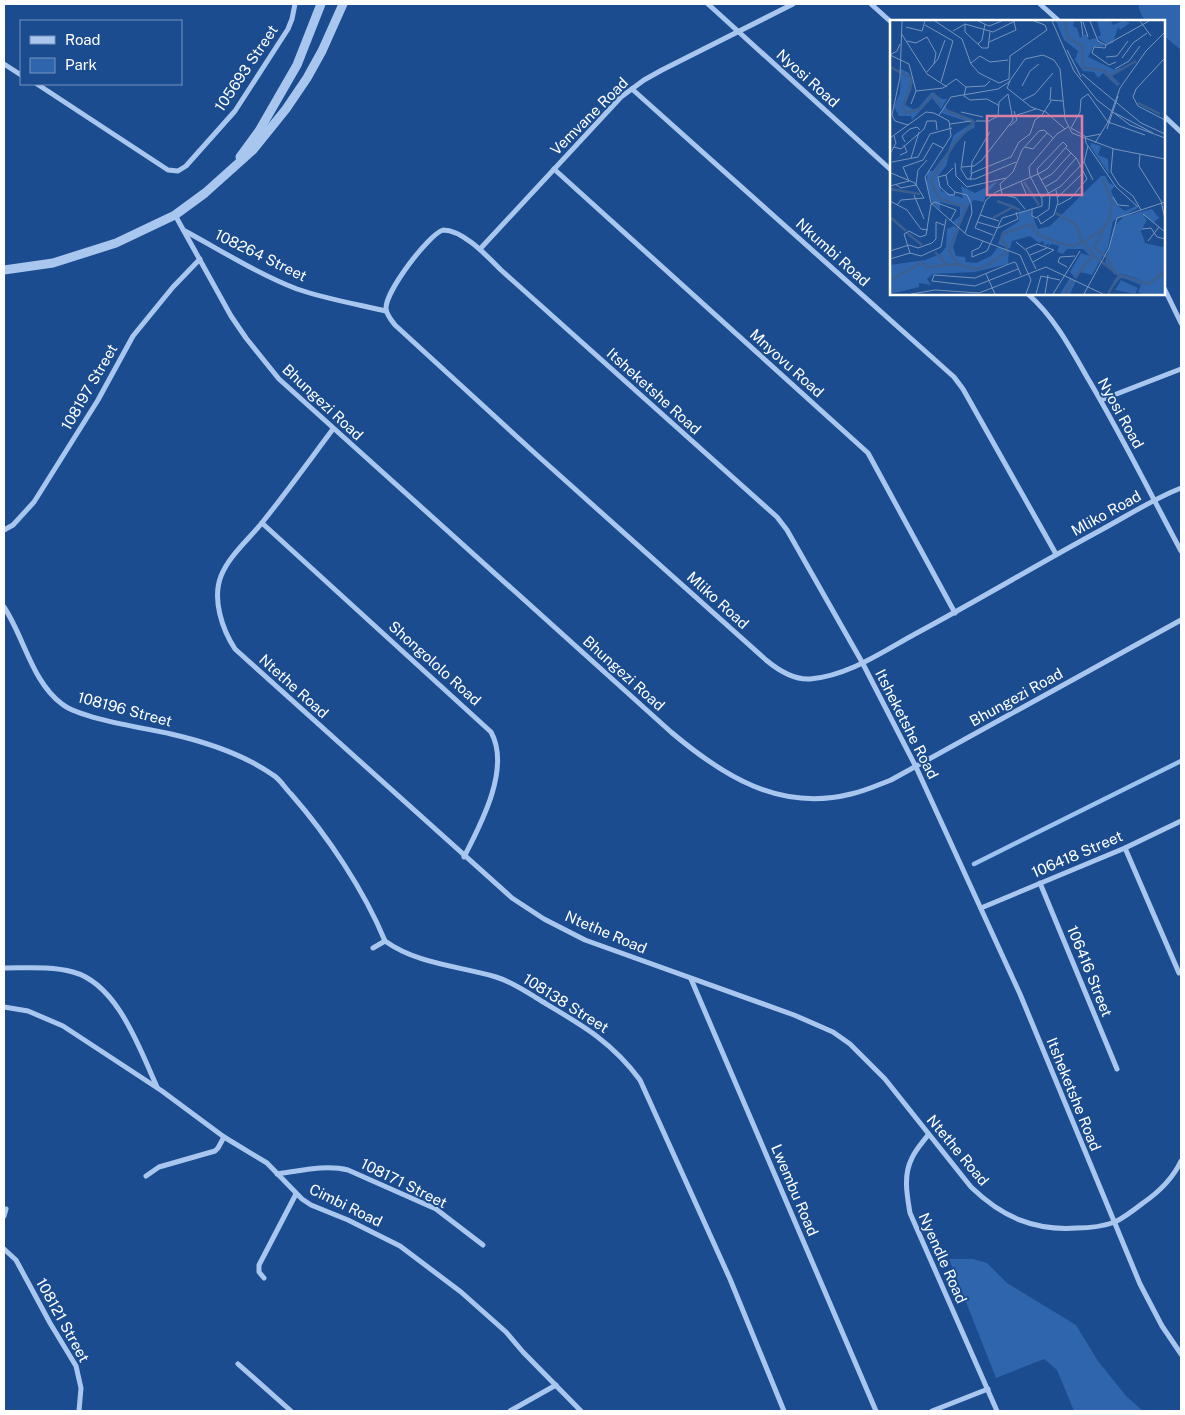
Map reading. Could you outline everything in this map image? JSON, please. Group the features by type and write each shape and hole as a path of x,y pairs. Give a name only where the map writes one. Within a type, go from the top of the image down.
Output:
{"street":[{"name":"105693 Street","path":"39,85 168,170 178,171 186,166 235,111 288,29 295,4"},
{"path":"233,167 278,101 297,65 321,4"},
{"path":"4,270 54,263 96,250 139,233 176,215 205,193 253,150 292,101 322,51 343,4"},
{"name":"Nyosi Road","path":"708,4 890,169"},
{"name":"Vemvane Road","path":"480,249 622,97 632,89 656,74 737,31 793,4"},
{"path":"872,4 890,21"},
{"path":"1040,4 1058,20"},
{"path":"4,64 20,74"},
{"name":"Nkumbi Road","path":"632,89 954,377 963,388 1056,554"},
{"path":"1165,117 1181,132"},
{"name":"Mnyovu Road","path":"554,169 868,453 955,613"},
{"name":"Bhungezi Road","path":"176,215 232,316 279,380 671,732 695,752 730,776 759,789 796,797 822,798 866,790 891,780 1181,620"},
{"name":"108264 Street","path":"184,231 273,279 297,289 386,311"},
{"name":"Itsheketshe Road","path":"386,311 389,295 400,277 429,240 438,231 454,232 480,249 501,270 777,517 793,538 862,662 916,767 1023,1003 1140,1284 1162,1326 1181,1354"},
{"name":"108197 Street","path":"4,530 13,525 34,502 98,400 133,336 173,287 200,259"},
{"path":"1165,290 1181,322"},
{"name":"Nyosi Road","path":"1029,295 1038,302 1058,327 1100,400 1181,551"},
{"name":"Mliko Road","path":"386,311 395,325 524,443 777,669 792,676 808,679 843,672 955,613 1154,500 1181,488"},
{"path":"1100,400 1181,369"},
{"name":"Ntethe Road","path":"333,429 262,523 229,562 221,576 219,606 223,629 235,649 464,857 512,898 544,919 585,940 794,1015 833,1032 850,1044 885,1079 971,1187 1001,1211 1019,1221 1056,1229 1087,1228 1113,1222 1148,1200 1176,1172 1181,1161"},
{"name":"Shongololo Road","path":"262,523 491,732 496,741 499,755 493,788 477,832 464,857"},
{"name":"108196 Street","path":"4,607 11,618 39,680 62,704 85,714 191,738 234,753 274,775 302,806 327,840 359,889 385,940"},
{"name":"106418 Street","path":"981,908 1125,848 1181,821"},
{"path":"1125,848 1179,973"},
{"name":"106416 Street","path":"1040,883 1117,1068"},
{"path":"373,948 385,940"},
{"name":"108138 Street","path":"385,940 401,951 415,957 488,975 516,986 591,1031 619,1054 640,1080 730,1279 784,1411"},
{"path":"4,968 64,970 80,974 103,990 117,1007 129,1027 158,1089"},
{"name":"Lwembu Road","path":"691,979 876,1411"},
{"name":"Cimbi Road","path":"4,1007 28,1011 63,1026 158,1089 224,1137 267,1163 296,1194 312,1205 357,1224 406,1250 461,1292 506,1332 522,1352 581,1411"},
{"name":"Nyendle Road","path":"928,1135 912,1158 908,1172 906,1184 910,1213 996,1411"},
{"path":"146,1176 159,1167 215,1151 224,1137"},
{"name":"108171 Street","path":"277,1174 313,1168 343,1168 436,1209 482,1245"},
{"path":"264,1278 259,1272 259,1265 296,1194"},
{"path":"4,1216 6,1209"},
{"name":"108121 Street","path":"4,1249 14,1257 76,1366 81,1388 78,1411"},
{"path":"238,1364 291,1411"},
{"path":"510,1411 556,1385"},
{"path":"932,1411 988,1389"}],"green space":[{"path":"1138,4 1181,4 1181,50 1165,37 1165,20 1145,20 1141,15"},
{"path":"949,1259 973,1259 987,1263 1007,1283 1076,1325 1098,1361 1126,1396 1143,1411 1074,1411 1057,1370 1044,1359 996,1378"}],"waterway":[{"path":"974,864 1181,761"}]}
